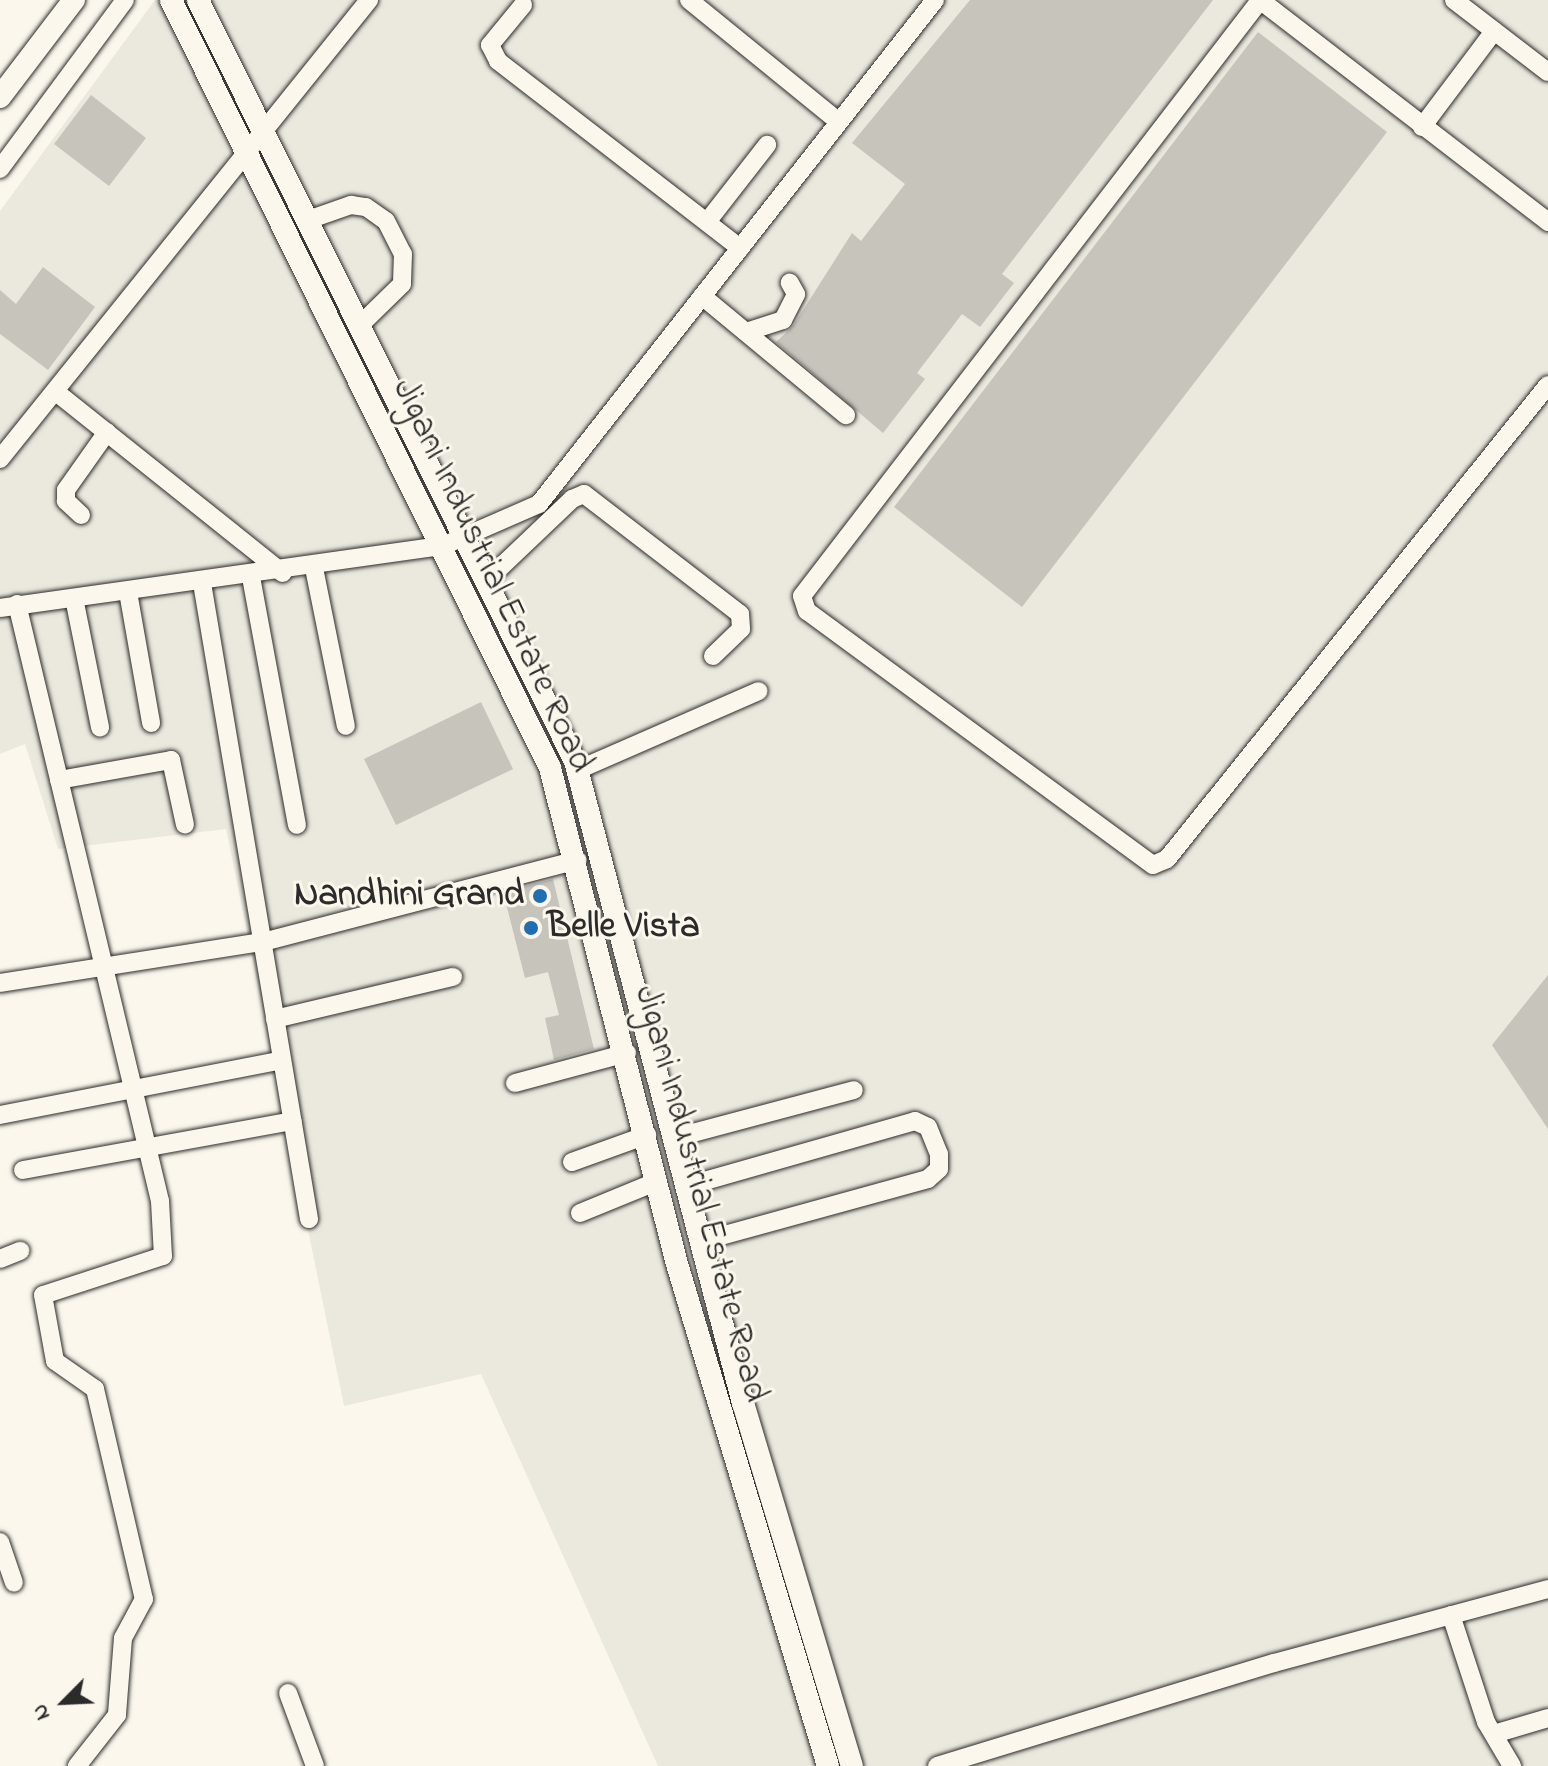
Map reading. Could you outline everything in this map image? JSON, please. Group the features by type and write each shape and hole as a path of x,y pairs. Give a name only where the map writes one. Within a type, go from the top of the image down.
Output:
{"main road":[{"path":"0,97 74,0"},
{"name":"Jigani Industrial Estate Road","path":"171,0 247,147 550,768 578,860 677,1264 828,1766"},
{"name":"Jigani Industrial Estate Road","path":"198,0 578,770 700,1242 852,1766"}],"street":[{"path":"0,169 125,0"},
{"path":"0,459 247,147 369,0"},
{"path":"689,0 839,122"},
{"path":"77,1766 117,1715 123,1638 144,1599 95,1389 55,1361 43,1295 163,1256 160,1201 59,780 8,606 283,573 443,546 539,504 935,0"},
{"path":"1454,0 1548,72"},
{"path":"1548,222 1259,1 802,596 807,611 1153,865 1167,859 1548,385"},
{"path":"523,5 490,45 498,61 740,248"},
{"path":"1422,127 1494,31"},
{"path":"707,222 767,145"},
{"path":"308,220 351,205 366,207 386,221 403,254 402,284 360,325"},
{"path":"746,332 783,320 796,294 790,283"},
{"path":"702,296 846,415"},
{"path":"56,392 283,573"},
{"path":"81,515 66,501 66,490 107,432"},
{"path":"554,484 572,499"},
{"path":"486,581 572,499 584,494 740,614 741,629 713,656"},
{"path":"314,568 346,726"},
{"path":"251,577 297,825"},
{"path":"202,583 309,1219"},
{"path":"128,592 151,723"},
{"path":"74,598 100,727"},
{"path":"578,770 759,691"},
{"path":"59,780 171,760 185,825"},
{"path":"0,983 103,964 263,942 578,860"},
{"path":"275,1019 453,977"},
{"path":"515,1083 627,1053"},
{"path":"0,1115 132,1086 282,1060"},
{"path":"674,1138 854,1090"},
{"path":"23,1170 293,1121"},
{"path":"687,1186 915,1121 928,1127 939,1154 939,1169 928,1179 700,1242"},
{"path":"572,1162 647,1135"},
{"path":"580,1213 658,1181"},
{"path":"0,1259 20,1251"},
{"path":"0,1542 14,1583"},
{"path":"937,1766 1548,1589"},
{"path":"1451,1615 1494,1734 1512,1766"},
{"path":"288,1693 315,1766"},
{"path":"1494,1734 1548,1718"}],"shaded area":[{"path":"155,0 1548,0 1548,1766 658,1766 481,1374 344,1406 226,829 58,849 25,744 0,754 0,211"}],"building":[{"path":"970,0 1213,0 1002,274 1014,283 980,327 962,314 917,373 925,379 883,433 776,342 793,326 852,233 861,241 905,184 852,143"},
{"path":"1258,32 1387,132 1022,607 894,507"},
{"path":"91,95 146,138 109,186 54,144"},
{"path":"43,267 95,307 48,370 0,334 0,290 16,304"},
{"path":"481,702 513,769 396,825 364,759"},
{"path":"553,879 594,1049 554,1060 545,1018 559,1015 548,972 525,978 503,892"},
{"path":"1548,975 1548,1129 1492,1045"}],"place":[{"name":"Nandhini Grand","path":"540,896"},
{"name":"Belle Vista","path":"531,928"}]}
